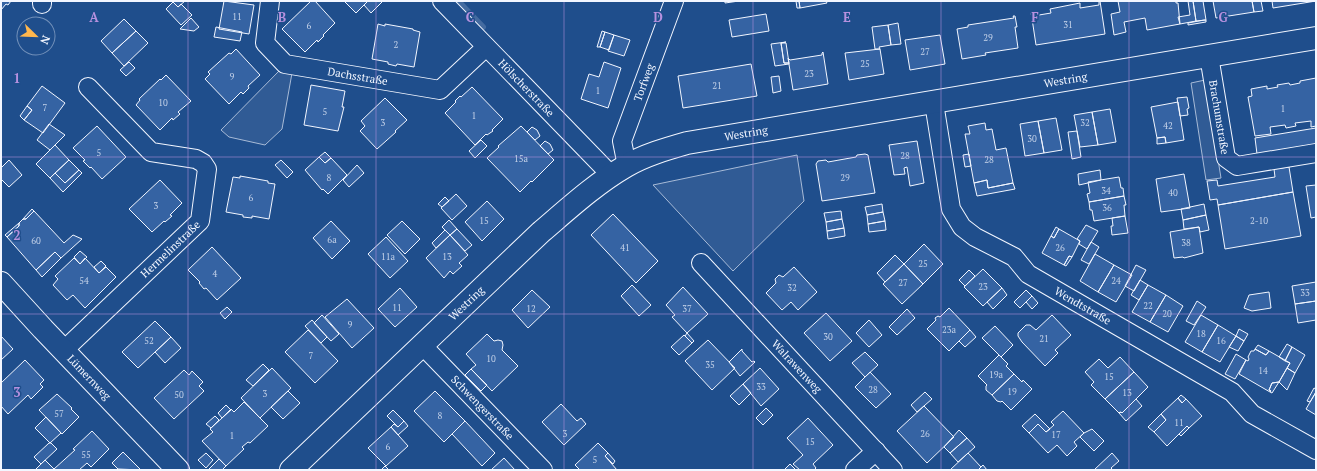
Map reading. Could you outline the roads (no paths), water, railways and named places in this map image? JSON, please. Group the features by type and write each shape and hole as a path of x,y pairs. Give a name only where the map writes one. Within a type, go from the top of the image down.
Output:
{"main road":[{"name":"Westring","path":"291,470 541,232 576,202 619,171 652,154 687,143 1316,38"},
{"name":"Lümernweg","path":"1,283 63,351 178,470"}],"street":[{"name":"Dachsstraße","path":"270,1 265,43 285,64 440,90 486,47"},
{"name":"Hölscherstraße","path":"442,1 486,47 619,171"},
{"name":"Torfweg","path":"619,171 622,140 674,1"},
{"name":"Brachumstraße","path":"1209,56 1226,158 1237,166 1316,153"},
{"name":"Hermelinstraße","path":"63,351 200,221 207,170 203,163 196,159 150,152 88,87"},
{"name":"Wendtstraße","path":"934,102 951,209 962,227 975,237 1014,256 1028,274 1232,392 1252,414 1316,450"},
{"name":"Walrawenweg","path":"701,263 893,470"},
{"name":"Schwengerstraße","path":"422,345 543,470"},
{"path":"855,470 876,451"}],"waterway":[{"path":"458,1 483,27"}]}
